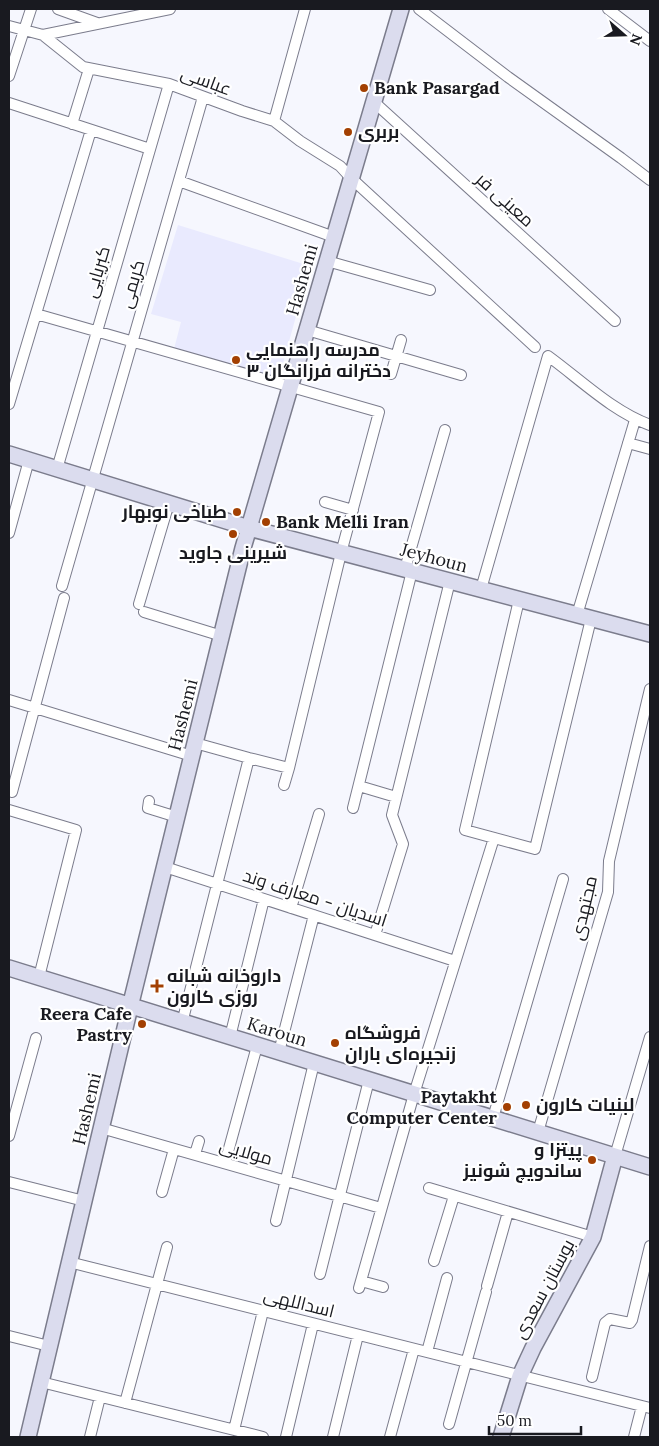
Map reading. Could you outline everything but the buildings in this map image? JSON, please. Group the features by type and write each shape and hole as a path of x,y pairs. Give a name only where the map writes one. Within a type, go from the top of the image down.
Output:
{"main road":[{"name":"Hashemi","path":"28,1437 130,1007 249,528 401,9"},
{"name":"Jeyhoun","path":"9,454 249,528 650,634"},
{"name":"Karoun","path":"9,968 650,1167"},
{"name":"بوستان سعدی","path":"502,1437 520,1376 594,1237 615,1156"}],"street":[{"path":"9,76 31,9"},
{"path":"58,9 98,24"},
{"path":"9,26 43,35 98,24 132,13 170,9"},
{"path":"274,121 306,9"},
{"path":"419,9 508,78 650,180"},
{"path":"608,9 650,40"},
{"name":"عباسی","path":"43,35 70,59 88,69 168,84 274,121 300,141 340,166 535,347"},
{"path":"72,124 88,69"},
{"name":"کبریایی","path":"57,469 168,84"},
{"name":"کریمی","path":"62,586 203,97"},
{"name":"معینی فر","path":"374,102 615,321"},
{"path":"9,103 150,149"},
{"path":"9,404 90,130"},
{"path":"179,181 334,237"},
{"path":"327,261 430,290"},
{"path":"36,314 379,412 341,552 284,784"},
{"path":"306,330 461,375"},
{"path":"391,374 401,340"},
{"path":"481,590 548,356 613,406 635,420 650,425"},
{"path":"519,600 465,830 536,849 584,617 635,420"},
{"path":"353,808 408,570 445,430"},
{"path":"628,443 650,449"},
{"path":"9,533 29,460"},
{"path":"325,502 353,510"},
{"path":"169,503 141,608 222,636"},
{"path":"375,935 403,844 392,815 450,581"},
{"path":"12,792 64,598"},
{"name":"مجتهدی","path":"538,1132 608,892 609,861 650,689"},
{"path":"9,700 194,749 249,758 289,768"},
{"path":"182,1023 249,758"},
{"path":"359,786 396,797"},
{"path":"149,801 148,808 177,817"},
{"path":"9,810 76,830 39,977"},
{"path":"291,908 318,814"},
{"path":"383,1287 360,1284 414,1094 494,838"},
{"name":"اسدیان - معارف وند","path":"165,867 455,961"},
{"path":"493,1118 562,879"},
{"path":"230,1037 264,899"},
{"path":"279,1052 314,915"},
{"path":"615,1156 650,1037"},
{"path":"9,1136 36,1038"},
{"path":"225,1163 257,1046"},
{"path":"276,1221 314,1063"},
{"path":"320,1274 369,1080"},
{"name":"مولایی","path":"101,1128 381,1208"},
{"path":"195,1154 199,1141"},
{"path":"162,1192 174,1149"},
{"path":"9,1182 84,1201"},
{"path":"429,1188 594,1237"},
{"path":"434,1262 454,1196"},
{"path":"449,1424 508,1212"},
{"path":"592,1377 607,1320 630,1323 632,1320 650,1246"},
{"path":"125,1403 167,1247"},
{"name":"اسداللهی","path":"69,1262 646,1407"},
{"path":"426,1352 447,1278"},
{"path":"240,1433 264,1311"},
{"path":"286,1437 313,1324"},
{"path":"333,1437 358,1335"},
{"path":"9,1336 49,1346"},
{"path":"390,1437 414,1349"},
{"path":"41,1382 240,1433 263,1437"},
{"path":"90,1437 100,1397"},
{"path":"634,1437 646,1407"}],"shaded area":[{"path":"178,225 310,266 278,381 174,349 181,322 151,314"}],"place":[{"name":"Bank Pasargad","path":"364,88"},
{"name":"بربری","path":"348,132"},
{"name":"مدرسه راهنمایی دخترانه فرزانگان ۳","path":"236,360"},
{"name":"طباخی نوبهار","path":"237,512"},
{"name":"Bank Melli Iran","path":"266,522"},
{"name":"شیرینی جاوید","path":"233,534"},
{"name":"داروخانه شبانه روزی کارون","path":"157,986"},
{"name":"Reera Cafe Pastry","path":"142,1024"},
{"name":"فروشگاه زنجیره‌ای باران","path":"335,1043"},
{"name":"لبنیات کارون","path":"526,1105"},
{"name":"Paytakht Computer Center","path":"507,1107"},
{"name":"پیتزا و ساندویچ شونیز","path":"592,1160"}]}
